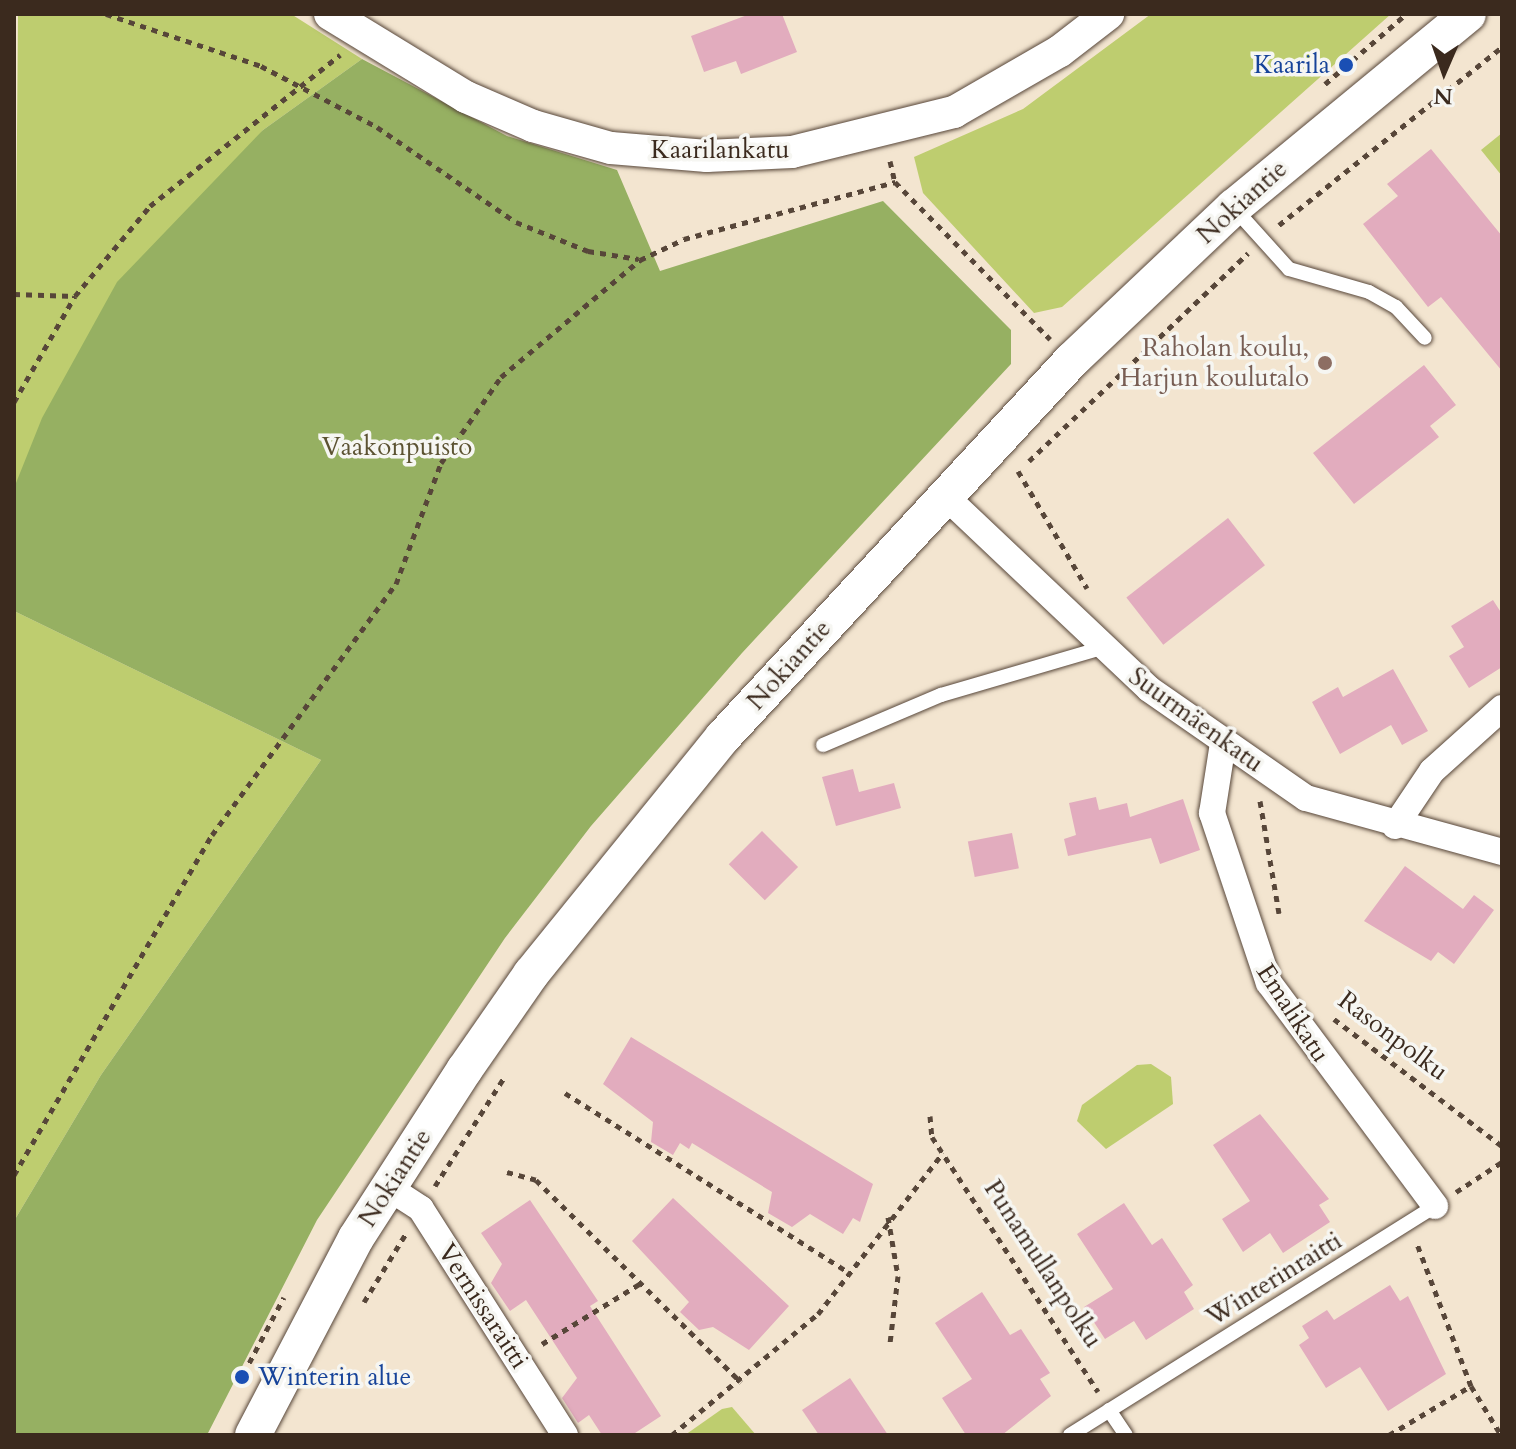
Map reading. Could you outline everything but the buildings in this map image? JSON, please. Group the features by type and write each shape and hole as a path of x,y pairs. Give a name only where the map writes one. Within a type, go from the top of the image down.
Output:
{"main road":[{"name":"Nokiantie","path":"253,1435 389,1188 531,974 627,851 944,495 1234,207 1468,14"}],"street":[{"name":"Kaarilankatu","path":"330,14 466,97 533,126 611,148 707,156 792,152 954,112 1060,51 1108,14"},
{"name":"Suurmäenkatu","path":"944,495 1102,648 1261,769 1334,810 1502,852"},
{"path":"1395,826 1432,771 1502,708"},
{"name":"Emalikatu","path":"1223,743 1212,813 1269,983 1435,1206"},
{"name":"Vernissaraitti","path":"389,1188 421,1209 565,1435"}],"lane":[{"path":"1234,207 1289,269 1396,307 1425,338"},
{"path":"823,745 941,695 1102,648"},
{"name":"Winterinraitti","path":"1070,1435 1435,1206"},
{"path":"1109,1410 1126,1435"}],"path":[{"path":"106,14 207,44 304,87 377,127 516,222 588,251 640,260"},
{"path":"14,402 75,296 150,206 304,87 358,31"},
{"path":"1010,479 1261,240 1502,47"},
{"path":"14,1175 212,835 396,584 441,463 469,415 547,333 640,260 684,239 895,182 1050,339"},
{"path":"14,294 75,296"},
{"path":"1018,471 1094,600"},
{"path":"1261,769 1259,809 1280,920"},
{"name":"Rasonpolku","path":"1328,1013 1502,1146"},
{"path":"360,1309 508,1071"},
{"path":"565,1093 848,1272"},
{"name":"Punamullanpolku","path":"930,1116 943,1153 1109,1410"},
{"path":"672,1435 741,1382 818,1314 887,1216 943,1153"},
{"path":"1435,1206 1502,1162"},
{"path":"507,1172 536,1180 741,1382"},
{"path":"887,1216 898,1276 890,1343"},
{"path":"1410,1224 1471,1386 1501,1435"},
{"path":"517,1359 641,1283"},
{"path":"1389,1435 1471,1386"},
{"path":"682,1428 685,1435"}],"green space":[{"path":"18,14 291,14 362,59 263,130 14,488"},
{"path":"1151,14 1391,14 1062,307 1034,313 923,193 914,157 1023,109"},
{"name":"Vaakonpuisto","path":"362,59 507,136 617,170 660,271 883,201 1011,330 1011,364 742,653 591,826 505,938 317,1220 207,1435 14,1435 14,1221 101,1075 321,760 14,611 14,488 42,418 117,282 263,130"},
{"path":"1502,133 1502,176 1481,150"},
{"path":"14,611 321,760 101,1075 14,1221"},
{"path":"1151,1064 1171,1077 1173,1104 1106,1149 1077,1121 1082,1105 1137,1065"},
{"path":"732,1407 756,1435 685,1435 722,1409"}],"place":[{"name":"Kaarila","path":"1346,65"},
{"name":"Raholan koulu, Harjun koulutalo","path":"1325,363"},
{"name":"Winterin alue","path":"242,1377"}]}
